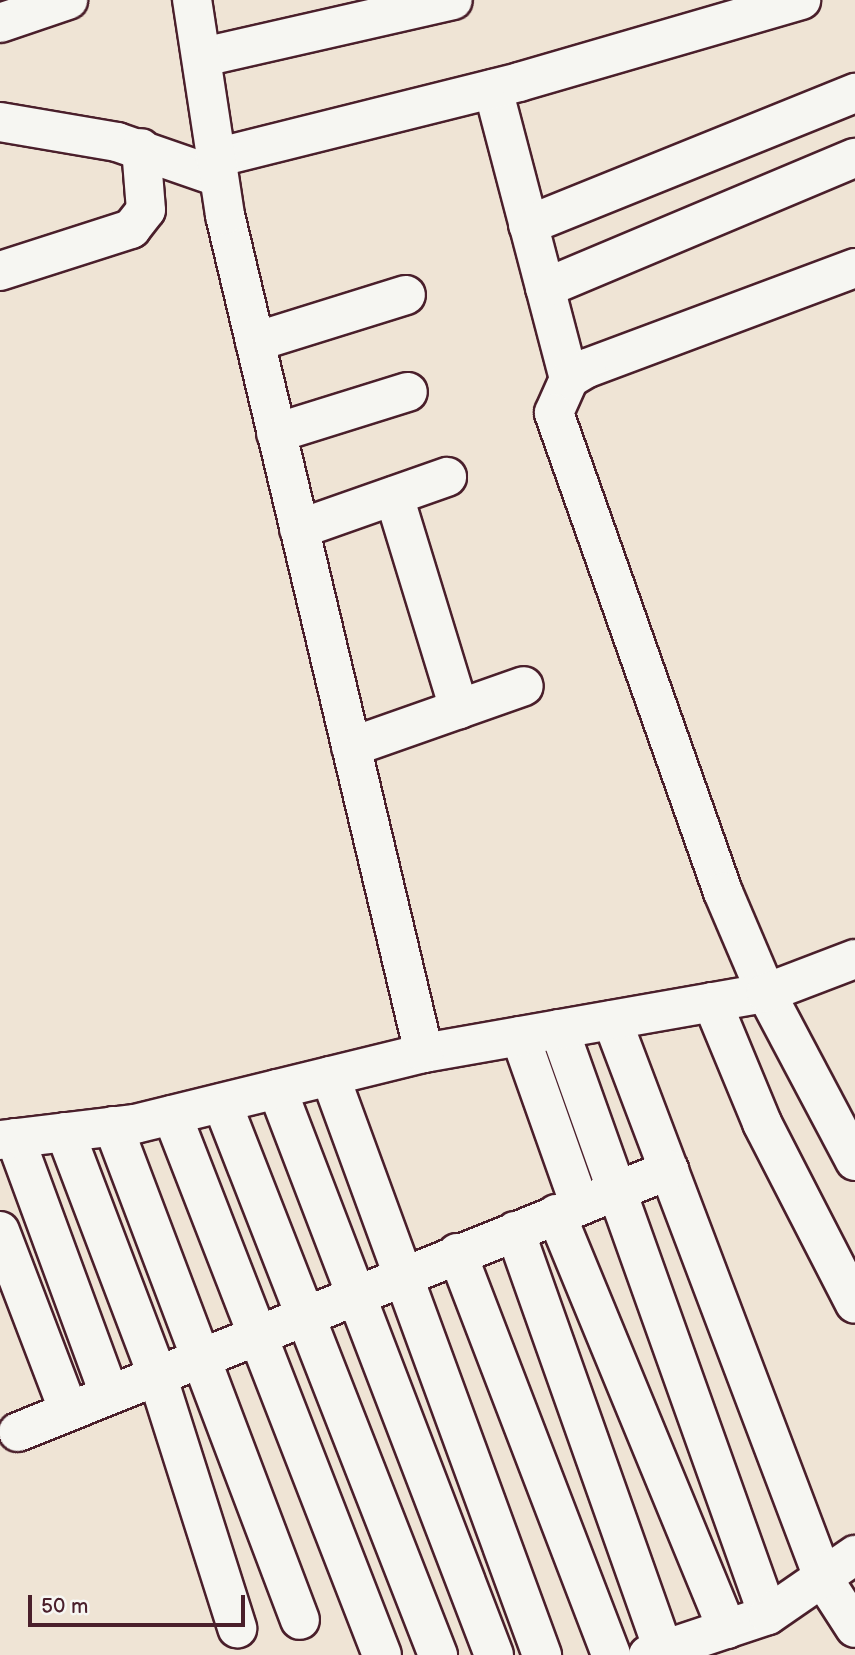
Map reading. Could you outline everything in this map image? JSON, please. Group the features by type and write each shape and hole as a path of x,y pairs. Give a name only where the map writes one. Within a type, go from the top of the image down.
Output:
{"street":[{"path":"0,23 68,0"},
{"path":"192,0 203,57 217,167 255,342 424,1053"},
{"path":"203,57 453,0"},
{"path":"0,122 141,148 217,167 801,0"},
{"path":"493,89 569,379"},
{"path":"528,225 855,93"},
{"path":"0,271 131,229 146,210 141,148"},
{"path":"545,288 855,158"},
{"path":"855,268 569,379 558,396 555,431 766,993 855,1161"},
{"path":"255,342 406,295"},
{"path":"276,433 408,392"},
{"path":"299,529 447,477"},
{"path":"394,496 459,709"},
{"path":"351,747 524,685"},
{"path":"108,1391 7,1139 113,1126 172,1115 424,1053 766,993 855,959"},
{"path":"712,1002 762,1123 855,1304"},
{"path":"612,1020 824,1580 855,1628"},
{"path":"559,1029 583,1204 768,1615"},
{"path":"520,1036 583,1204 727,1629"},
{"path":"330,1076 405,1274 542,1655"},
{"path":"277,1089 494,1655"},
{"path":"222,1103 307,1313 438,1655"},
{"path":"172,1115 383,1655"},
{"path":"113,1126 202,1354 300,1620"},
{"path":"65,1132 156,1372 237,1628"},
{"path":"18,1432 108,1391 670,1170"},
{"path":"0,1231 68,1409"},
{"path":"515,1231 655,1652 768,1615 824,1580 855,1555"},
{"path":"457,1253 611,1655"}]}
